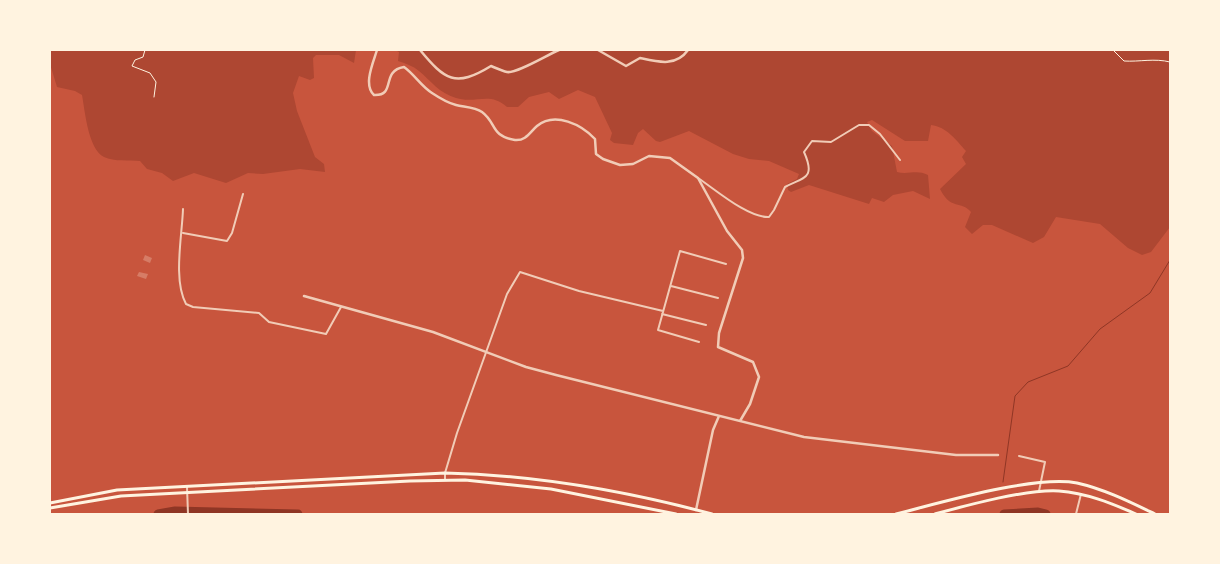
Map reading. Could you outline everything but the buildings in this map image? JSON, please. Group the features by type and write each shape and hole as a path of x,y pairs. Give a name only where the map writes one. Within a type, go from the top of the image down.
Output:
{"main road":[{"path":"50,502 117,490 445,473 496,474 621,494 712,514"},
{"path":"50,508 121,496 445,480 488,481 548,489 676,514"},
{"path":"896,514 995,491 1056,481 1076,483 1120,498 1155,514"},
{"path":"934,514 1039,491 1081,494 1106,501 1136,514"}],"street":[{"path":"377,50 368,83 370,91 374,96 381,96 386,92 390,74 395,68 404,67 415,75 431,92 454,105 480,110 500,136 517,140 526,138 538,124 551,120 568,121 584,127 595,139 596,154 603,159 620,165 633,164 649,156 670,158 751,213 761,217 768,217 774,210 785,187 804,180 808,175 810,167 804,152 812,140 832,142 860,125 869,124 880,134 900,160"},
{"path":"420,50 439,72 450,78 464,80 475,76 491,66 507,72 519,71 537,59 559,50"},
{"path":"598,50 626,66 640,58 665,64 678,59 688,50"},
{"path":"698,178 727,231 742,250 743,258 719,333 718,347 753,362 759,377 750,404 740,421"},
{"path":"182,233 227,241 232,233 243,194"},
{"path":"183,209 180,243 181,292 186,304 192,307 259,313 269,322 326,334 341,308"},
{"path":"699,342 658,330 680,251 726,264"},
{"path":"445,480 445,473 457,433 486,351 507,294 520,272 579,291 706,325"},
{"path":"670,286 718,298"},
{"path":"304,296 341,308 433,332 549,373 804,437 956,455 998,455"},
{"path":"696,510 713,430 719,416"},
{"path":"1019,456 1045,462 1039,491"},
{"path":"187,487 188,514"},
{"path":"1076,514 1081,494"}],"path":[{"path":"145,50 143,56 135,60 132,66 150,73 156,82 154,97"},
{"path":"1113,50 1124,61 1147,62 1158,59 1170,62"}],"shaded area":[{"path":"50,50 356,50 354,63 339,55 316,55 313,58 314,78 310,80 299,76 293,93 297,111 315,157 324,164 325,172 300,169 263,174 248,173 226,183 194,173 173,181 162,173 147,169 140,161 108,159 104,157 94,146 91,138 82,95 75,91 57,87 50,64"},
{"path":"395,50 1170,50 1170,227 1151,252 1142,255 1128,248 1100,224 1056,217 1044,237 1033,243 992,225 983,225 972,234 965,227 971,212 963,206 952,203 944,196 940,189 966,164 962,157 966,151 951,135 937,126 931,125 928,141 905,141 872,120 867,122 872,131 892,146 897,172 920,172 928,175 930,199 913,191 893,195 884,202 872,198 869,204 809,185 791,192 788,190 787,184 797,179 799,174 769,161 749,159 733,154 689,131 660,142 656,141 643,129 638,133 633,145 614,143 610,140 612,133 595,97 578,90 559,99 549,92 529,97 518,107 507,107 501,102 489,99 470,100 456,98 440,90 419,71 398,61 399,52"}],"waterway":[{"path":"1003,482 1015,396 1028,382 1068,366 1100,329 1150,293 1170,260"},
{"path":"158,514 175,511 298,514"},
{"path":"1004,514 1038,512 1046,514"}]}
